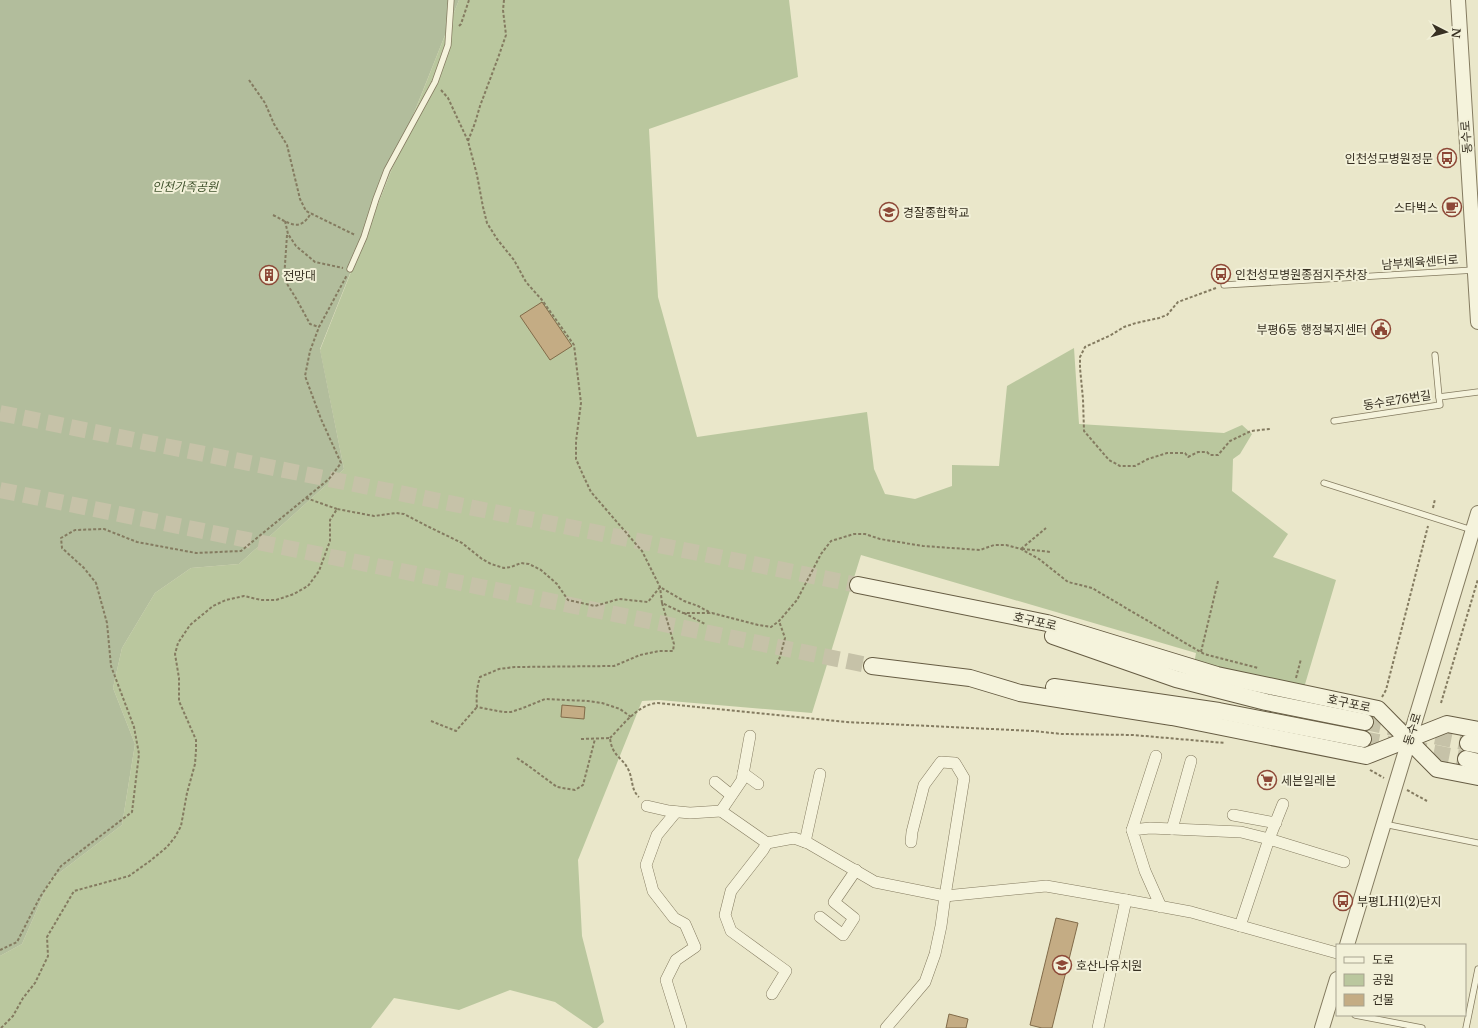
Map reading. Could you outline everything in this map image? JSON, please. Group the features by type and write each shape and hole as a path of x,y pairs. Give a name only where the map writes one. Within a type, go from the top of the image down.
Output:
{"main road":[{"name":"호구포로","path":"858,585 1047,623 1217,675 1378,709 1436,769 1478,777"},
{"name":"호구포로","path":"982,610 1176,679 1266,702 1365,722"},
{"path":"872,666 1021,683 1219,711 1363,738"},
{"path":"970,678 1020,693 1172,718 1366,756 1447,724 1475,739"}],"street":[{"name":"동수로","path":"1458,0 1476,270 1478,322"},
{"name":"동수로","path":"1347,944 1478,513"},
{"path":"721,811 742,780 750,736"},
{"path":"1156,756 1132,830 1145,871 1161,907"},
{"path":"1172,829 1191,761"},
{"path":"886,1028 925,982 940,933 964,778 955,763 941,762 924,784 912,832 912,842"},
{"path":"743,773 758,784"},
{"path":"805,842 820,774"},
{"path":"715,782 731,796"},
{"path":"1240,926 1269,839 1283,804"},
{"path":"647,806 676,812 690,813 721,811 767,843 794,838 805,842 875,882 945,896 1046,886 1191,912 1336,953"},
{"path":"676,812 656,835 646,865 653,891 674,918 685,924 695,947 676,960 666,980 681,1028"},
{"path":"1233,815 1276,823"},
{"path":"1132,830 1150,828 1241,832 1344,862"},
{"path":"767,843 731,891 725,915 731,931 786,971 772,994"},
{"path":"820,917 843,935 854,918 834,902 856,870"},
{"path":"1098,1028 1126,900"},
{"path":"1322,1028 1330,1010 1336,983"}],"lane":[{"path":"350,269 364,237 376,199 388,170 435,82 448,45 451,0"},
{"name":"남부체육센터로","path":"1224,285 1476,270"},
{"path":"1434,355 1439,397"},
{"name":"동수로76번길","path":"1334,421 1440,405 1439,397 1478,392"},
{"path":"1324,483 1473,530"},
{"path":"1384,824 1478,843"},
{"path":"1466,1028 1478,970"},
{"path":"1360,1016 1422,1028"}],"path":[{"path":"448,34 462,24 469,0"},
{"path":"468,141 476,123 480,106 506,35 503,10 504,0"},
{"path":"249,80 265,103 274,124 287,145 300,199 306,210 352,234 364,237"},
{"path":"431,721 456,731 477,707 476,697 480,677 499,669 525,667 614,666 640,655 659,651 673,651 674,644 662,603 660,587 642,551 591,492 576,459 576,441 581,403 574,345 542,300 526,282 514,260 497,239 487,223 468,141 448,98 435,82"},
{"path":"273,215 300,226 307,221 311,213"},
{"path":"285,220 288,234 284,279 310,324 319,327"},
{"path":"0,950 17,942 40,897 61,866 132,812 139,754 134,728 111,666 107,623 96,583 84,568 62,548 61,538 75,530 104,529 137,542 196,554 241,552 329,479 341,463 321,419 305,376 310,351 319,327 350,269 331,267 315,262 296,246 288,234"},
{"path":"1224,285 1178,302 1167,315 1124,327 1085,347 1080,357 1084,399 1084,431 1109,460 1120,466 1135,466 1148,459 1167,453 1185,453 1188,457 1198,452 1207,452 1210,455 1218,455 1230,441 1251,431 1270,429"},
{"path":"306,498 337,509 374,516 396,513 404,514 462,542 482,559 492,564 504,568 521,563 529,564 541,570 557,584 568,600 596,606 619,599 648,602 660,587"},
{"path":"1380,700 1386,690 1435,499"},
{"path":"1,1028 13,1016 23,998 35,983 48,956 47,937 74,891 129,876 167,847 181,826 187,793 195,764 196,740 179,701 179,678 174,654 178,643 190,625 213,606 226,600 244,596 261,600 276,600 294,594 308,586 319,571 330,541 330,520 337,509"},
{"path":"1021,549 1046,528"},
{"path":"660,587 684,602 698,606 712,613 758,626 771,627 780,621 797,600 826,547 831,541 842,537 854,534 865,534 880,539 923,546 980,550 994,545 1006,545 1021,549 1051,552"},
{"path":"1021,549 1039,559 1068,582 1092,588 1201,652 1218,581"},
{"path":"1441,703 1478,579"},
{"path":"662,603 705,624"},
{"path":"683,613 712,613"},
{"path":"777,664 785,638 780,621"},
{"path":"1296,678 1301,659"},
{"path":"477,707 493,711 511,712 545,699 588,701 602,703 620,709 631,717"},
{"path":"581,739 610,738 631,717 646,706 658,703 846,722 1062,734 1133,735 1225,743"},
{"path":"610,738 613,751 630,772 633,789 647,806"},
{"path":"517,758 557,787 575,790 583,785 595,739"},
{"path":"1364,767 1385,778"},
{"path":"1406,790 1427,801"}],"green space":[{"name":"인천가족공원","path":"0,0 459,0 320,349 344,469 239,564 191,568 155,593 122,648 113,688 135,744 122,825 50,880 22,944 0,956"},
{"path":"459,0 789,0 798,77 649,129 658,297 697,437 867,412 874,469 885,494 915,499 952,486 952,465 999,466 1007,386 1074,348 1079,424 1224,433 1242,425 1252,434 1240,454 1233,459 1232,491 1288,534 1273,557 1336,580 1303,691 1194,664 1196,653 861,555 812,713 659,700 642,701 578,860 582,936 604,1022 597,1028 593,1028 555,1002 510,990 459,1010 394,998 371,1028 0,1028 0,956 22,944 50,880 122,825 135,744 113,688 122,648 155,593 191,568 239,564 344,469 320,350"}],"building":[{"name":"전망대","path":"267,268 271,268 275,274 271,280 267,280 263,276 263,272"},
{"path":"542,302 572,346 550,360 520,316"},
{"path":"562,705 585,707 584,719 561,717"},
{"path":"1056,918 1078,923 1052,1028 1042,1028 1030,1025"},
{"path":"949,1014 968,1019 966,1028 946,1028"}],"tunnel":[{"path":"0,413 858,585"},
{"path":"0,490 872,666"},
{"path":"1365,722 1468,743"},
{"path":"1363,739 1466,759"}],"place":[{"name":"인천성모병원정문","path":"1447,158"},
{"name":"스타벅스","path":"1452,207"},
{"name":"경잘종합학교","path":"889,212"},
{"name":"인천성모병원종점지주차장","path":"1221,274"},
{"name":"전망대","path":"269,275"},
{"name":"부평6동 행정복지센터","path":"1381,329"},
{"name":"세븐일레븐","path":"1267,780"},
{"name":"부평LH1(2)단지","path":"1343,901"},
{"name":"호산나유치원","path":"1062,965"}]}
